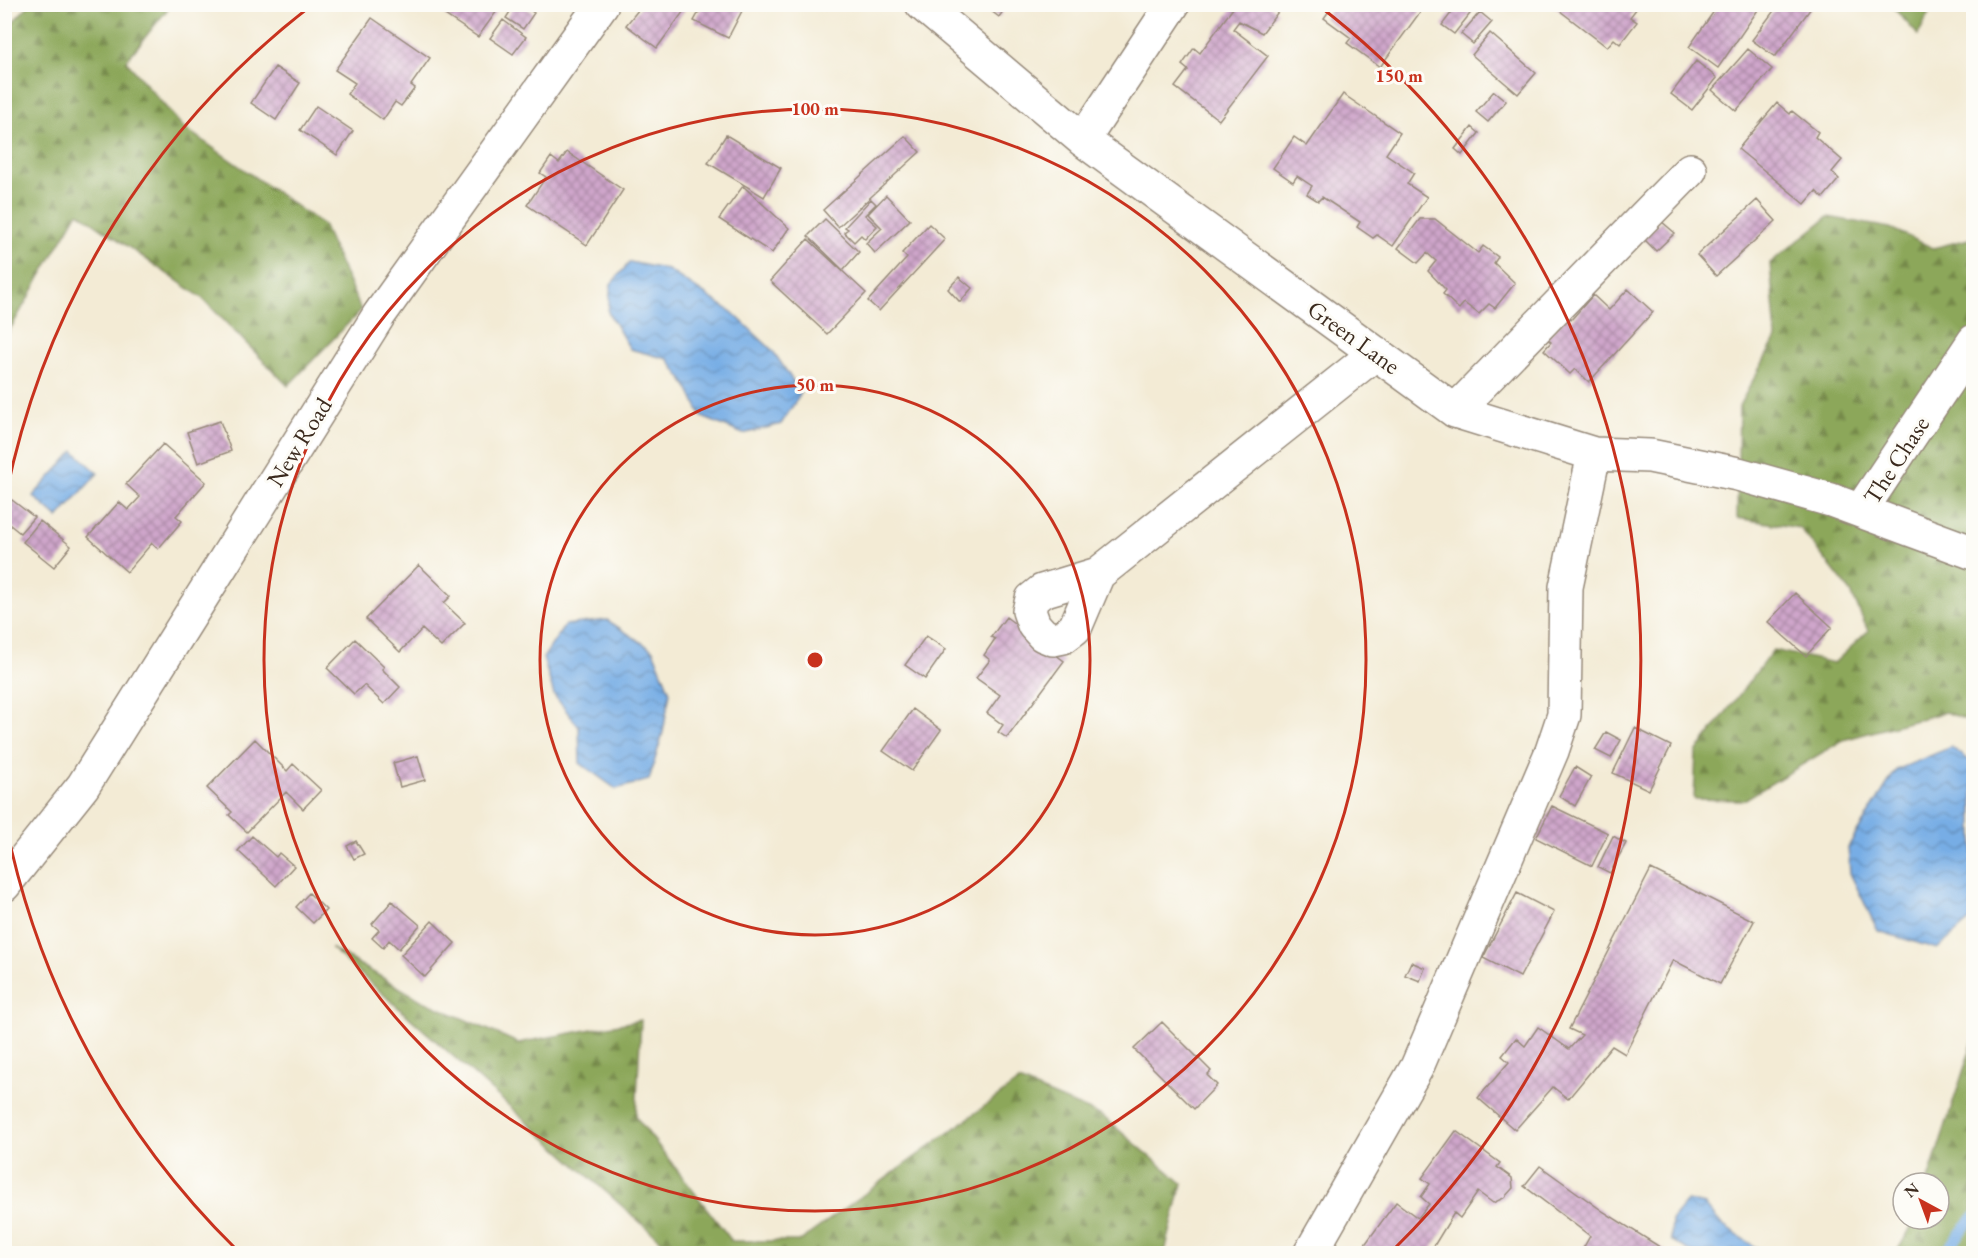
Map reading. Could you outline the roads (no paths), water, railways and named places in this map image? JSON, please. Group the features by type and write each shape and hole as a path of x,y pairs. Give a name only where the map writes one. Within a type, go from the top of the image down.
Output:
{"street":[{"name":"New Road","path":"4,885 83,786 379,315 602,4"},
{"name":"Green Lane","path":"922,4 1083,140 1455,411 1594,454 1650,456 1696,464 1862,510"},
{"path":"1083,140 1173,4"},
{"path":"1455,411 1690,170"},
{"name":"The Chase","path":"1974,341 1862,510 1974,553"},
{"path":"1098,574 1376,353"},
{"path":"1310,1254 1417,1067 1552,751 1563,715 1566,586 1594,454"}],"water":[{"path":"630,262 668,270 732,312 773,351 801,393 781,424 743,434 702,417 688,388 668,359 630,349 608,312 611,284"},
{"path":"74,451 98,473 58,518 33,496"},
{"path":"607,620 653,650 670,692 663,732 649,780 616,789 580,763 579,727 554,695 543,658 565,625"},
{"path":"1951,747 1973,763 1973,918 1937,949 1878,931 1850,873 1848,847 1896,770"},
{"path":"1687,1201 1705,1205 1722,1225 1764,1253 1693,1253 1671,1240 1672,1219"}],"waterway":[{"path":"1943,1254 1974,1216"}]}
